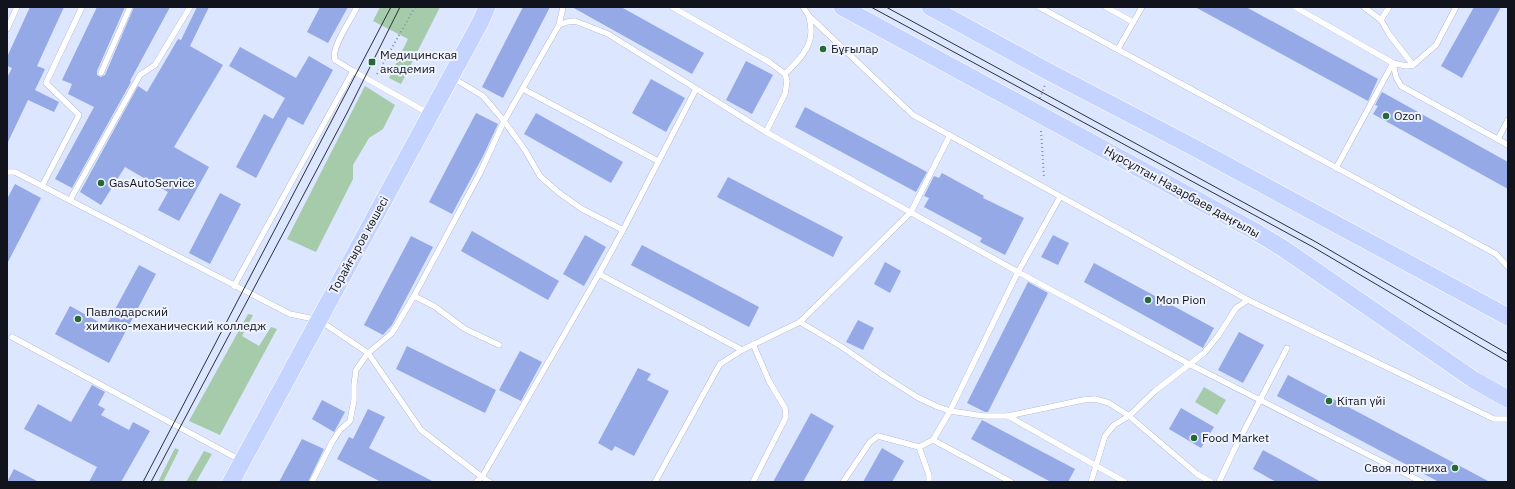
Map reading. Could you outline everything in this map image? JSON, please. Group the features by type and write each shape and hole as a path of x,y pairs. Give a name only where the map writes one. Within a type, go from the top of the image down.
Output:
{"main road":[{"name":"Торайғыров көшесі","path":"231,482 451,77 487,7"},
{"name":"Нұрсұлтан Назарбаев даңғылы","path":"842,7 1258,233 1284,249 1474,380 1508,399"},
{"path":"930,7 1508,317"}],"lane":[{"path":"7,29 17,7"},
{"path":"42,186 79,115 46,83 82,7"},
{"path":"101,73 130,7"},
{"path":"70,200 140,75 155,65 190,7"},
{"path":"357,7 336,46 334,55 335,60 430,114"},
{"path":"312,482 332,442 340,430 350,421 354,400 356,370 368,353 392,333 414,296 480,173 504,121 559,25 563,7"},
{"path":"672,7 769,62 785,74 787,81 785,94 766,132"},
{"path":"804,7 809,16 913,115 1248,300 1494,419 1508,419"},
{"path":"1039,7 1496,254 1508,267"},
{"path":"1106,7 1133,22"},
{"path":"1118,49 1142,7"},
{"path":"1295,7 1393,63 1406,66 1413,65 1436,45 1456,7"},
{"path":"1364,7 1381,20 1389,34 1413,65"},
{"path":"1381,20 1389,7"},
{"path":"785,74 798,61 810,40 811,32 809,16"},
{"path":"559,25 575,21 608,34 766,132 1018,272 1259,401 1422,482"},
{"path":"1336,168 1393,63"},
{"path":"1393,63 1396,77 1401,86 1508,145"},
{"path":"234,286 353,71"},
{"path":"451,77 483,96 504,121 525,150 540,176 558,192 582,209 623,230"},
{"path":"476,482 482,477 599,274 696,89"},
{"path":"523,90 658,161"},
{"path":"1498,139 1508,120"},
{"path":"655,482 720,364 753,344 800,322 911,212 950,135"},
{"path":"7,172 16,172 234,286 251,292 290,314 319,320 368,353 421,430 490,482"},
{"path":"843,482 870,442 878,436 919,447 933,440 950,411 1018,272 1060,197"},
{"path":"599,274 742,350"},
{"path":"414,296 434,306 465,329 499,345"},
{"path":"1091,482 1105,436 1114,425 1129,416 1155,391 1204,353 1218,336 1236,308 1248,300"},
{"path":"800,322 842,346 917,397 950,411 984,416 1008,416 1083,400 1095,399 1109,403 1129,416 1198,474 1211,482"},
{"path":"12,337 242,461"},
{"path":"752,482 786,417 785,408 769,381 753,344"},
{"path":"1219,482 1287,348"},
{"path":"1008,416 1125,482"},
{"path":"933,440 999,480 1011,482"},
{"path":"919,447 929,475 928,482"}],"path":[{"path":"372,82 415,7"},
{"path":"1038,103 1046,82"},
{"path":"1040,126 1045,188"}],"green space":[{"path":"380,7 440,7 401,84 389,78 408,39 373,21"},
{"path":"365,86 395,105 383,129 369,138 353,165 353,179 316,252 287,239"},
{"path":"248,314 253,315 242,336 259,346 271,327 277,329 220,435 189,421"},
{"path":"1204,387 1226,400 1217,415 1195,402"},
{"path":"175,448 179,450 163,482 158,482"},
{"path":"204,451 212,454 196,482 186,482"}],"building":[{"path":"30,7 64,7 37,66 45,69 35,90 59,102 54,112 28,100 7,144 7,78 12,68 7,66 7,57"},
{"path":"97,7 125,7 97,71 97,75 101,77 105,75 134,7 170,7 130,81 131,82 72,188 55,179 94,107 68,94 72,84 62,80"},
{"path":"197,7 209,7 190,46 223,65 174,147 209,167 179,221 158,210 168,192 125,167 101,205 80,192 138,86 147,92 178,39 181,40"},
{"path":"320,7 348,7 328,43 307,32"},
{"path":"523,7 550,7 503,98 482,87"},
{"path":"572,7 621,7 704,53 692,74"},
{"path":"1195,7 1246,7 1378,79 1368,101"},
{"path":"1474,7 1501,7 1462,78 1441,66"},
{"path":"240,47 296,78 309,56 333,70 303,125 288,117 256,178 236,167 264,114 273,119 285,98 229,66"},
{"path":"746,61 773,75 752,114 726,100"},
{"path":"651,79 685,98 666,132 632,113"},
{"path":"1382,92 1508,162 1508,189 1373,114 1378,106 1375,105"},
{"path":"805,107 927,172 916,192 795,127"},
{"path":"476,113 498,124 483,156 452,214 429,202"},
{"path":"536,113 623,162 611,183 524,134"},
{"path":"942,173 984,196 983,198 1024,218 1005,255 980,242 982,238 924,207 929,198 924,196 934,176 939,178"},
{"path":"728,177 843,237 833,257 717,197"},
{"path":"15,184 41,198 7,264 7,199"},
{"path":"220,193 241,204 210,264 189,253"},
{"path":"472,231 559,281 548,300 461,251"},
{"path":"585,235 606,247 584,286 563,274"},
{"path":"1053,235 1069,243 1058,265 1041,257"},
{"path":"411,236 433,247 392,325 383,335 364,325"},
{"path":"642,245 759,307 749,327 631,265"},
{"path":"885,262 901,271 890,293 874,284"},
{"path":"1094,263 1214,328 1203,348 1084,282"},
{"path":"139,265 156,274 109,363 55,334 70,306 106,326"},
{"path":"1028,282 1048,293 988,412 985,412 967,403"},
{"path":"858,320 874,328 863,350 846,342"},
{"path":"1239,332 1264,345 1243,383 1218,370"},
{"path":"407,346 496,390 485,413 396,369"},
{"path":"520,351 542,362 521,401 499,390"},
{"path":"638,368 651,374 647,380 669,391 634,456 615,446 612,451 598,443"},
{"path":"1288,375 1490,482 1439,482 1277,396"},
{"path":"92,385 105,392 98,405 105,409 101,415 129,430 133,422 150,431 121,482 89,482 97,467 24,429 38,404 71,422"},
{"path":"322,400 345,412 334,432 312,419"},
{"path":"1181,408 1214,427 1201,448 1169,429"},
{"path":"368,409 385,417 369,448 434,482 381,482 337,459 349,437 353,439"},
{"path":"811,413 834,426 803,482 773,482"},
{"path":"982,420 1075,469 1068,482 1051,482 971,439"},
{"path":"302,439 324,449 308,482 279,482"},
{"path":"882,448 904,461 892,482 863,482"},
{"path":"1263,450 1321,482 1276,482 1253,469"},
{"path":"14,469 39,482 7,482"}],"tram line":[{"path":"143,482 391,7"},
{"path":"151,482 347,113 400,7"},
{"path":"871,7 1313,247 1508,362"},
{"path":"886,7 1316,242 1508,354"}],"place":[{"name":"Бұғылар","path":"823,49"},
{"name":"Медицинская академия","path":"372,62"},
{"name":"Ozon","path":"1386,116"},
{"name":"GasAutoService","path":"101,183"},
{"name":"Mon Pion","path":"1148,300"},
{"name":"Павлодарский химико-механический колледж","path":"78,319"},
{"name":"Кітап үйі","path":"1329,401"},
{"name":"Food Market","path":"1194,438"},
{"name":"Своя портниха","path":"1455,468"}]}
